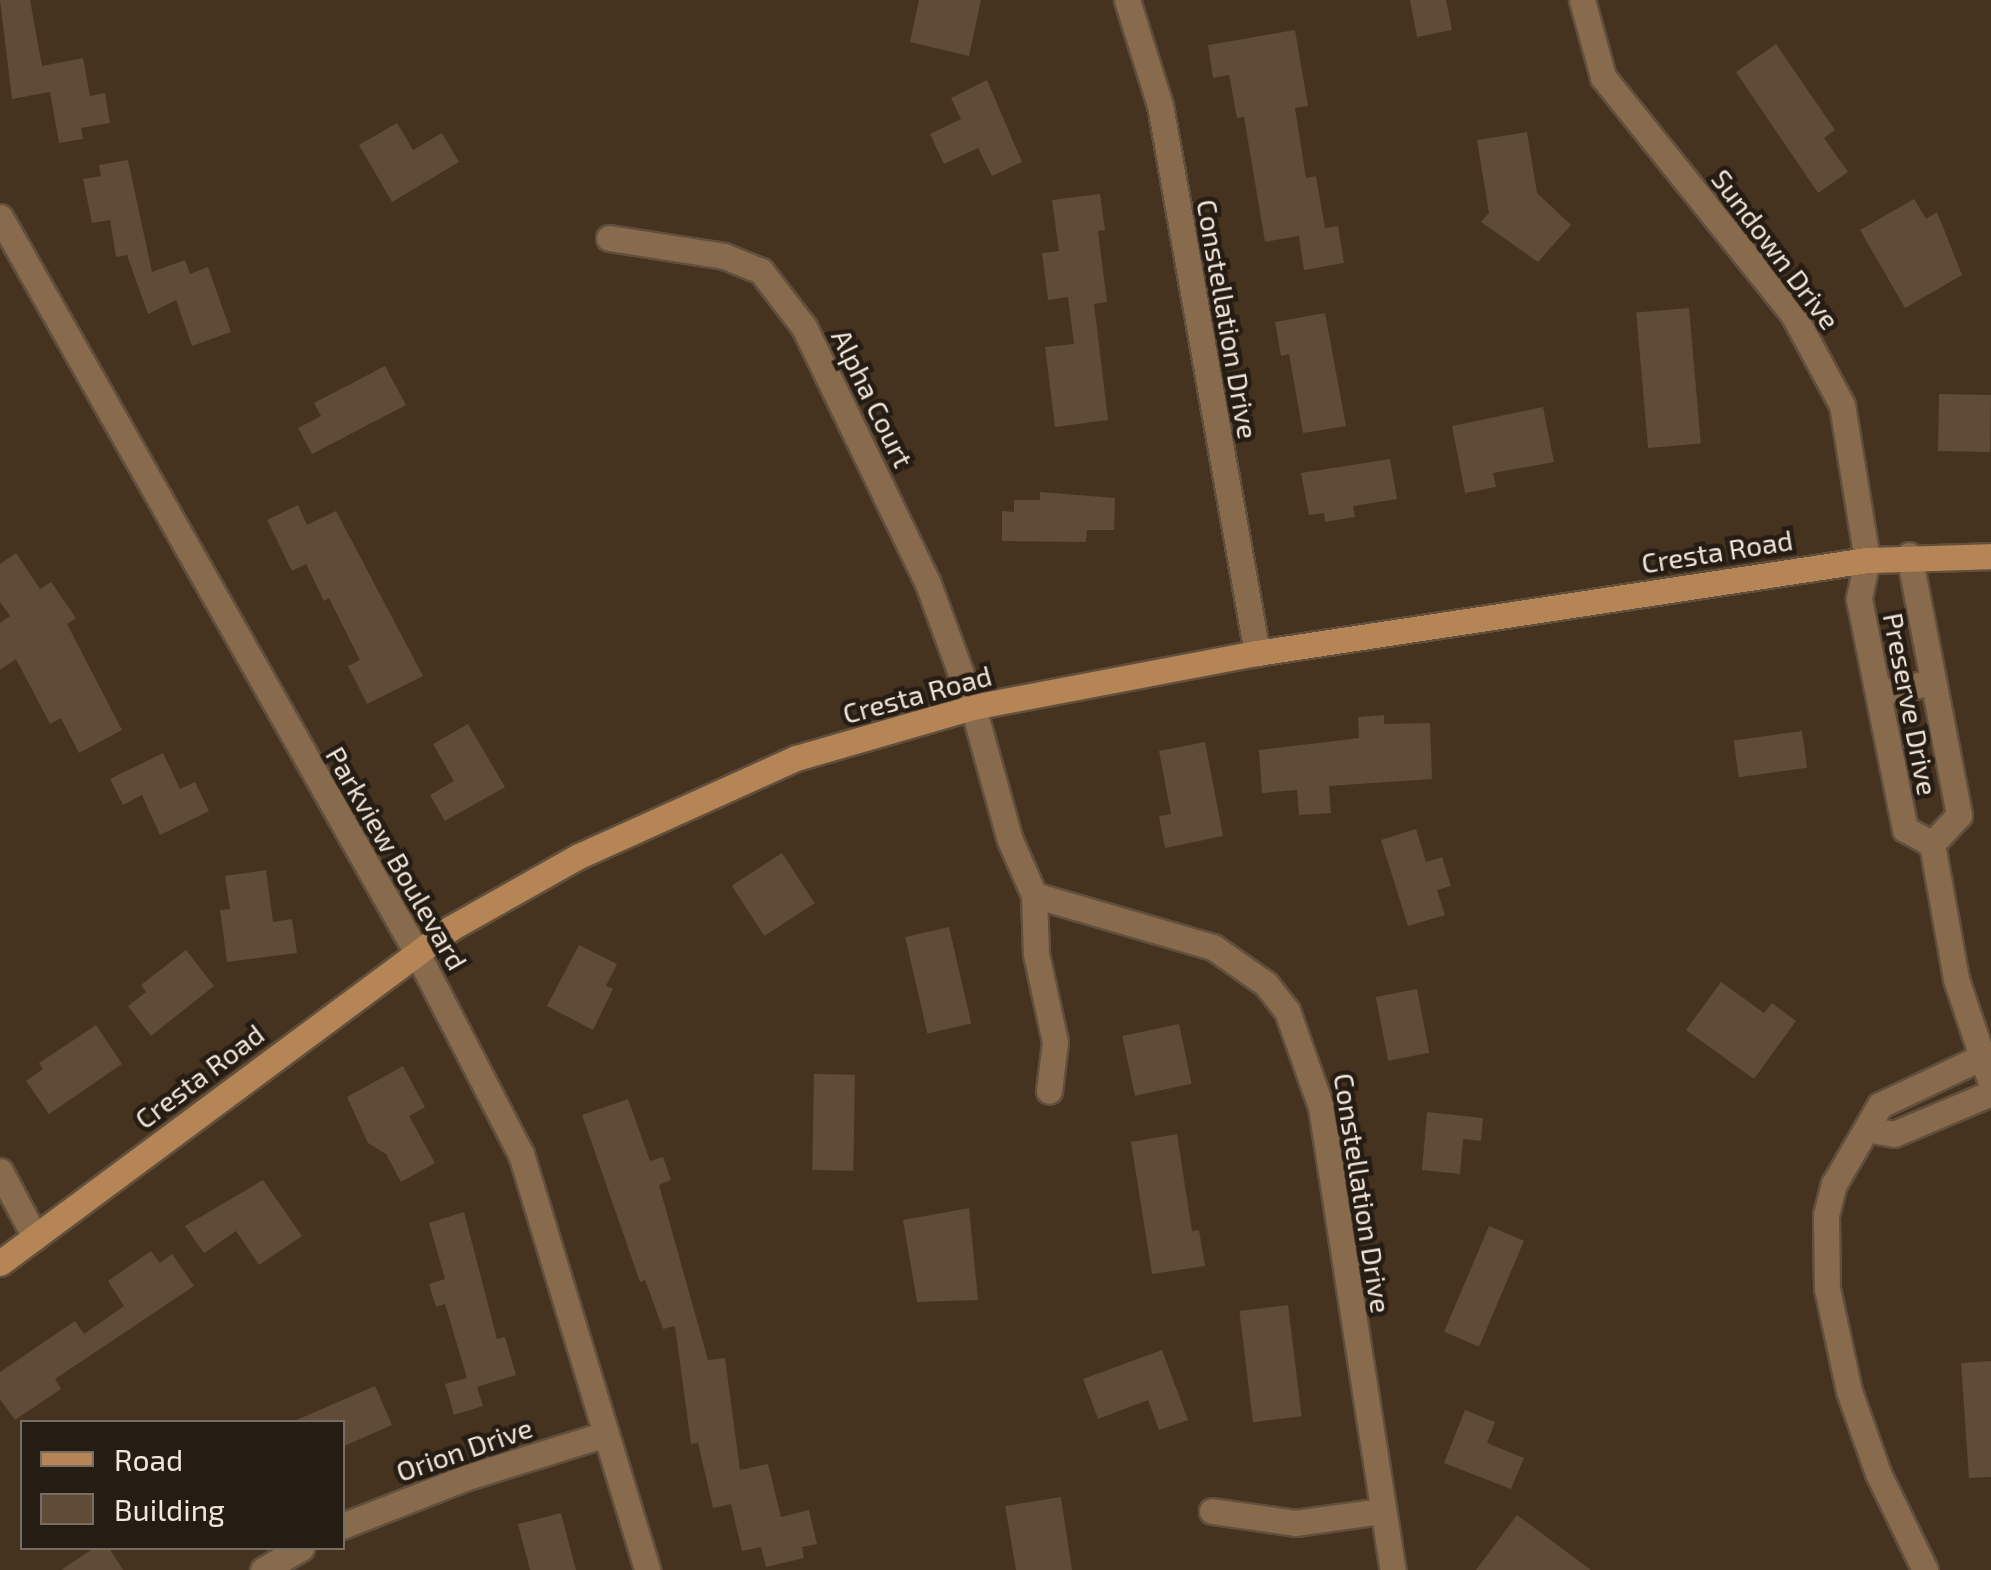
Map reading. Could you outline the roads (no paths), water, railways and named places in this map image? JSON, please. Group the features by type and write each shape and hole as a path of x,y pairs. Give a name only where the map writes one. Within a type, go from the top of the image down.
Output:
{"main road":[{"name":"Cresta Road","path":"0,1262 416,951 579,856 706,794 796,758 973,707 1257,653 1867,560 1991,556"}],"street":[{"name":"Constellation Drive","path":"1128,0 1160,105 1257,653"},
{"name":"Sundown Drive","path":"1582,0 1604,77 1793,314 1823,360 1842,405 1867,560"},
{"name":"Parkview Boulevard","path":"0,218 508,1120 647,1570"},
{"name":"Alpha Court","path":"608,238 724,256 760,271 786,297 904,528 973,707"},
{"name":"Preserve Drive","path":"1867,560 1859,598 1905,829 1932,844 1959,815 1909,556"},
{"path":"1878,693 1933,682"},
{"path":"973,707 1010,840 1034,895 1036,954 1055,1042 1049,1091"},
{"path":"1932,844 1956,978 1991,1084"},
{"name":"Constellation Drive","path":"1034,895 1213,946 1266,984 1286,1010 1321,1107 1393,1570"},
{"path":"1924,1570 1861,1432 1827,1288 1824,1245 1834,1184 1870,1130 1880,1106 1980,1058"},
{"path":"1870,1130 1894,1134 1991,1093"},
{"path":"0,1172 35,1236"},
{"name":"Orion Drive","path":"345,1525 467,1476 606,1434"},
{"path":"1212,1510 1295,1523 1382,1511"},
{"path":"263,1570 298,1550"}]}
